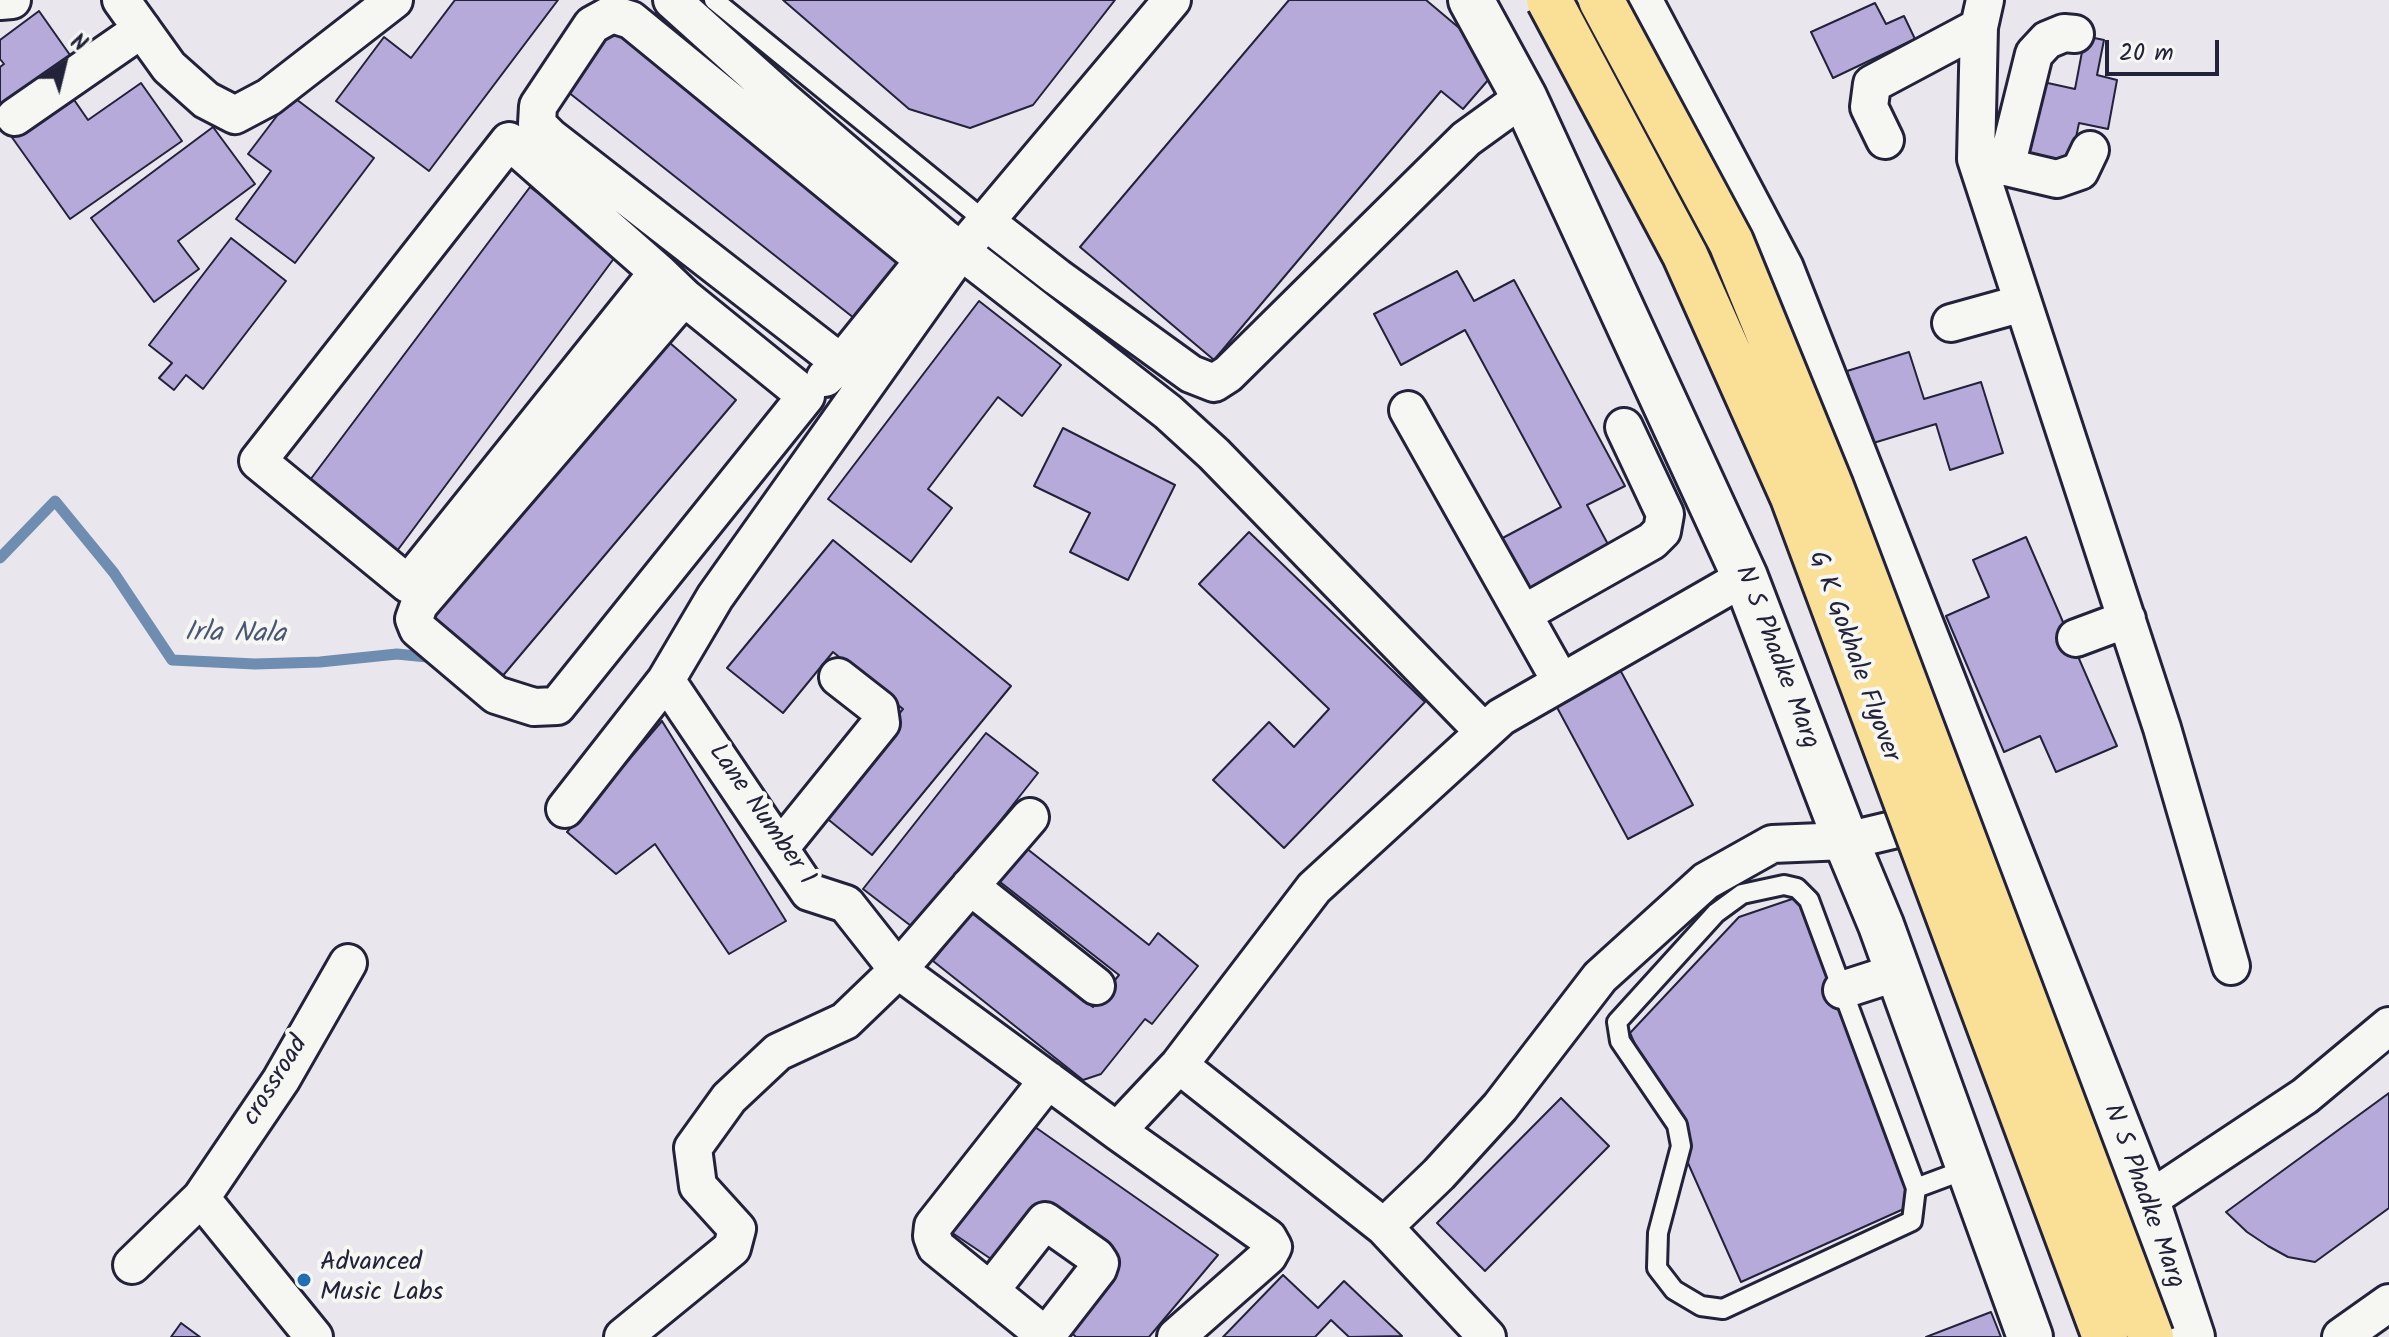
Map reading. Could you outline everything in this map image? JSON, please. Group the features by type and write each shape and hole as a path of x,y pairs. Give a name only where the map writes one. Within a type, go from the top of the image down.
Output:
{"main road":[{"name":"G K Gokhale Flyover","path":"1549,0 1685,255 1793,497 2105,1337"},
{"name":"G K Gokhale Flyover","path":"1601,0 1731,242 1831,487 2151,1337"}],"street":[{"path":"0,1 12,0"},
{"path":"121,0 169,67 206,100 235,115 269,97 394,0"},
{"path":"672,0 808,99 942,250"},
{"path":"684,297 419,605 414,619 418,629 496,695 534,707 557,706 806,396 841,363 942,250 985,221 1172,0"},
{"name":"N S Phadke Marg","path":"1471,0 1524,97 1745,577 1898,972 2030,1337"},
{"name":"N S Phadke Marg","path":"1639,0 1781,269 2147,1201 2192,1337"},
{"path":"1885,140 1869,107 1872,84 1982,13 1991,163 2023,303 2162,728 2231,966"},
{"path":"841,363 537,124 538,106 592,25 612,14 631,20 942,250 1168,412 1214,454 1484,732"},
{"path":"15,117 142,29"},
{"path":"1991,163 2034,54 2047,40 2064,33 2075,34"},
{"path":"985,221 1191,374 1214,383 1228,374 1466,139 1524,97"},
{"path":"658,272 408,584 258,461 509,141 658,272 684,297 806,396"},
{"path":"1991,163 2057,179 2080,171 2090,150"},
{"path":"565,809 666,680 715,597 942,250"},
{"path":"1951,323 2023,303"},
{"path":"1408,410 1561,682"},
{"path":"1523,614 1652,541 1662,531 1665,514 1624,427"},
{"path":"1117,1131 1179,1065 1314,888 1501,717 1745,577"},
{"path":"2076,638 2127,619"},
{"path":"780,848 881,723 879,709 838,677"},
{"name":"Lane Number 1","path":"666,680 809,892 846,904 898,970 1268,1238 1273,1247 1268,1256 1176,1337"},
{"path":"1384,1227 1439,1174 1500,1107 1600,977 1706,881 1772,844 1846,841 1992,806"},
{"path":"623,1337 732,1248 737,1229 698,1186 693,1148 729,1098 778,1052 845,1021 898,970 1030,817"},
{"path":"970,886 1096,986"},
{"name":"crossroad","path":"132,1265 201,1198 281,1080 348,963"},
{"path":"1842,990 1898,972"},
{"path":"2147,1201 2305,1096 2389,1026"},
{"path":"1179,1065 1384,1227 1487,1337"},
{"path":"990,1291 1045,1221 1100,1263 1047,1337 990,1291 936,1247 932,1236 933,1226 1048,1080"},
{"path":"201,1198 314,1337"},
{"path":"2341,1337 2389,1303"}],"lane":[{"path":"714,0 808,99 985,221"},
{"path":"1784,885 1797,888 1809,900 1916,1188 1912,1221 1723,1309 1701,1306 1674,1290 1657,1268 1658,1233 1681,1146 1677,1125 1620,1041 1617,1022 1716,913 1742,894 1784,885"},
{"path":"1916,1188 1967,1169"}],"building":[{"path":"455,0 558,0 429,171 336,101 384,37 411,58"},
{"path":"783,0 1115,0 1033,105 970,128 909,109"},
{"path":"1289,0 1426,0 1502,64 1463,109 1441,91 1214,360 1080,247"},
{"path":"1875,3 1886,24 1904,16 1915,39 1833,78 1811,32"},
{"path":"39,11 77,65 7,114 0,104 0,67 4,64 0,59 0,40"},
{"path":"612,27 908,261 859,322 563,88"},
{"path":"2085,36 2104,40 2097,75 2117,80 2108,129 2079,123 2070,167 2018,156 2034,80 2075,89"},
{"path":"141,83 182,141 70,219 11,136 70,94 88,120"},
{"path":"292,96 374,158 295,263 236,219 271,171 248,154"},
{"path":"213,127 255,184 178,241 199,269 154,302 91,218"},
{"path":"530,187 618,253 397,551 307,484"},
{"path":"231,238 286,281 203,389 186,375 174,390 159,378 172,363 149,345"},
{"path":"1457,271 1474,301 1514,280 1625,486 1587,505 1610,548 1524,593 1497,541 1561,507 1465,330 1401,365 1374,314"},
{"path":"979,301 1061,365 1022,416 998,397 928,489 952,508 911,562 828,499"},
{"path":"663,337 736,400 495,685 421,623"},
{"path":"1909,352 1924,399 1981,382 2003,453 1950,470 1936,424 1870,444 1847,371"},
{"path":"1063,428 1175,485 1128,580 1070,552 1090,513 1034,486"},
{"path":"1249,532 1425,702 1284,848 1213,780 1269,722 1294,747 1329,709 1199,584"},
{"path":"2026,537 2117,746 2056,772 2040,736 2004,752 1946,616 1989,597 1973,560"},
{"path":"833,540 1011,686 872,855 819,812 903,709 833,652 783,713 727,668"},
{"path":"1618,666 1693,805 1628,839 1553,700"},
{"path":"662,721 786,921 729,954 655,844 616,874 567,832"},
{"path":"986,733 1038,773 915,929 863,889"},
{"path":"1021,844 1149,945 1158,933 1198,966 1152,1024 1145,1019 1101,1074 1083,1080 933,961 972,912 1093,1007 1119,975 995,878"},
{"path":"1798,897 1917,1203 1741,1282 1630,1033 1739,917"},
{"path":"2389,1093 2389,1208 2315,1262 2288,1257 2268,1246 2226,1212"},
{"path":"1561,1098 1609,1146 1485,1271 1437,1223"},
{"path":"1025,1120 1218,1255 1149,1337 1076,1337 1063,1325 1119,1258 1044,1210 1003,1267 945,1228"},
{"path":"1283,1275 1318,1308 1344,1281 1402,1336 1349,1337 1331,1320 1315,1337 1223,1337"},
{"path":"1991,1312 2001,1337 1926,1337"},
{"path":"181,1323 200,1337 171,1337"}],"waterway":[{"name":"Irla Nala","path":"0,558 55,501 114,573 172,660 255,664 320,662 397,654 437,658"}],"place":[{"name":"Advanced Music Labs","path":"304,1280"}]}
